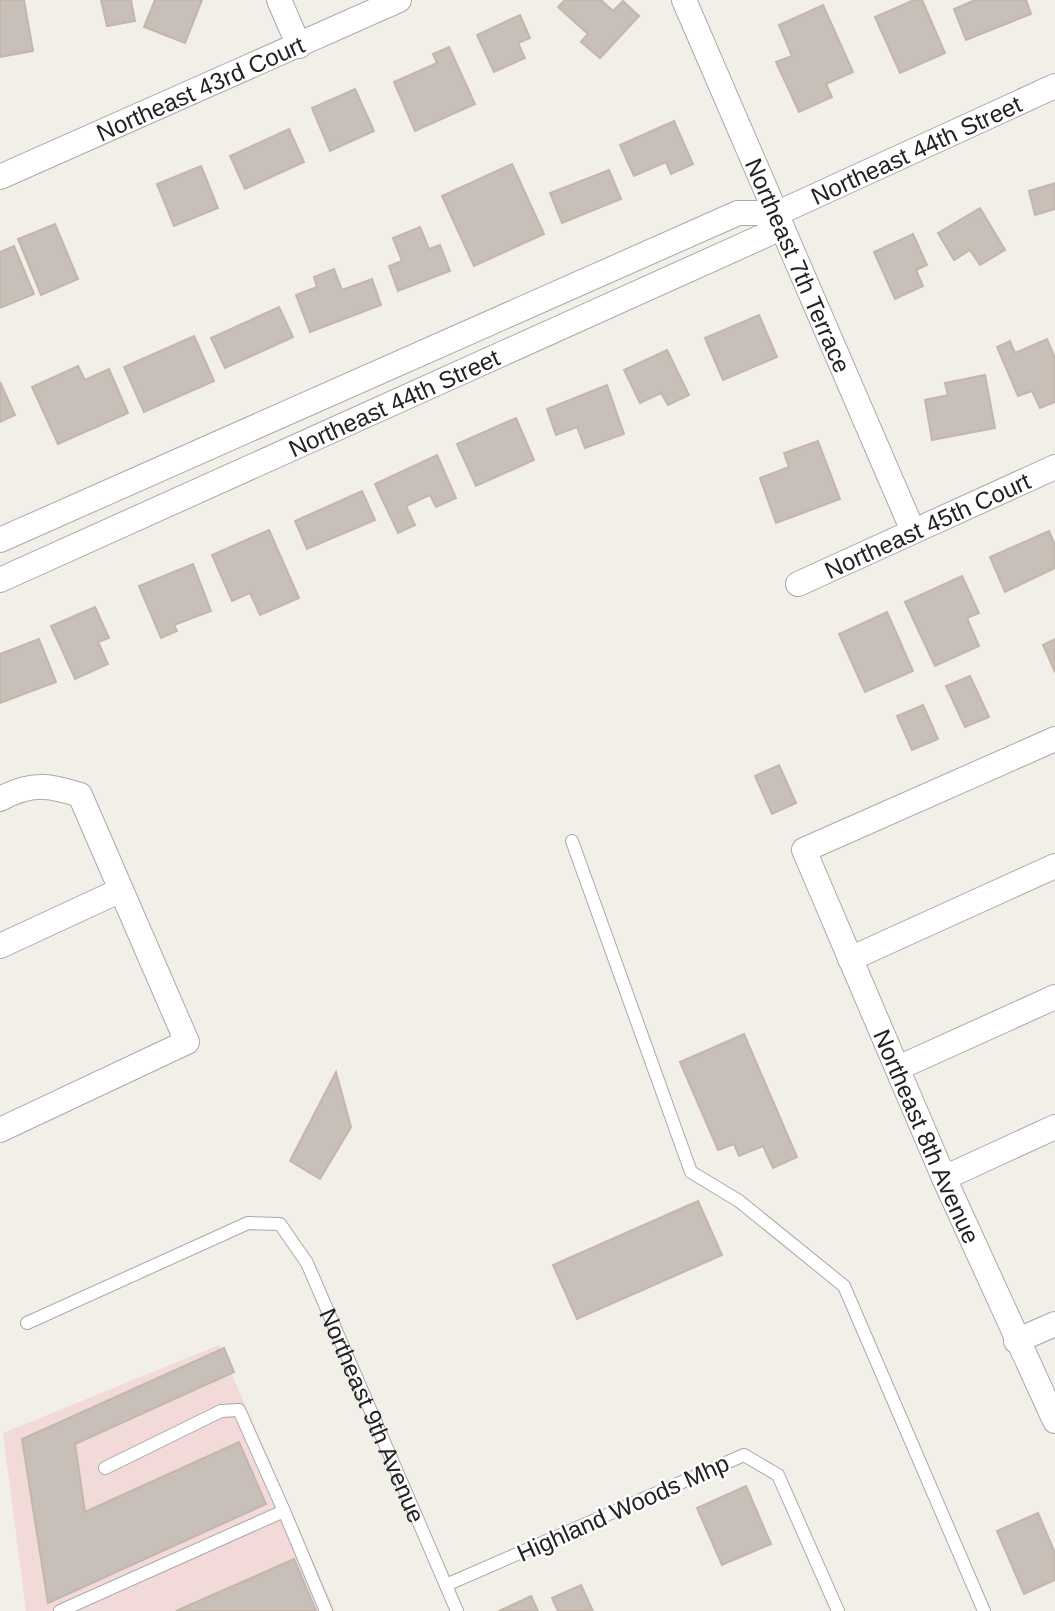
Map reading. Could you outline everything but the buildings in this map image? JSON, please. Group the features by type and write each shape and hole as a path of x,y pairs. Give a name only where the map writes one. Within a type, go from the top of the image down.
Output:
{"street":[{"path":"279,0 299,46"},
{"name":"Northeast 43rd Court","path":"0,177 400,0"},
{"name":"Northeast 7th Terrace","path":"684,0 913,531"},
{"name":"Northeast 44th Street","path":"0,540 738,213 778,213 1055,86"},
{"name":"Northeast 44th Street","path":"0,580 768,234 778,213"},
{"name":"Northeast 45th Court","path":"798,584 1055,467"},
{"name":"Northeast 8th Avenue","path":"1055,739 804,850 944,1178 1016,1341 1055,1421"},
{"path":"0,799 12,792 48,785 80,795 187,1042 0,1130"},
{"path":"850,959 1055,866"},
{"path":"0,946 121,890"},
{"path":"898,1068 1055,997"},
{"path":"944,1178 1055,1127"},
{"path":"1016,1341 1055,1324"}],"lane":[{"path":"572,841 691,1172 739,1201 844,1286 984,1611"},
{"name":"Northeast 9th Avenue","path":"27,1324 248,1223 280,1224 307,1263 457,1611"},
{"path":"105,1468 221,1411 239,1410 326,1611"},
{"name":"Highland Woods Mhp","path":"446,1585 744,1455 778,1475 838,1611"},
{"path":"60,1611 284,1511"}],"shaded area":[{"path":"219,1345 335,1611 26,1611 3,1433"}]}
